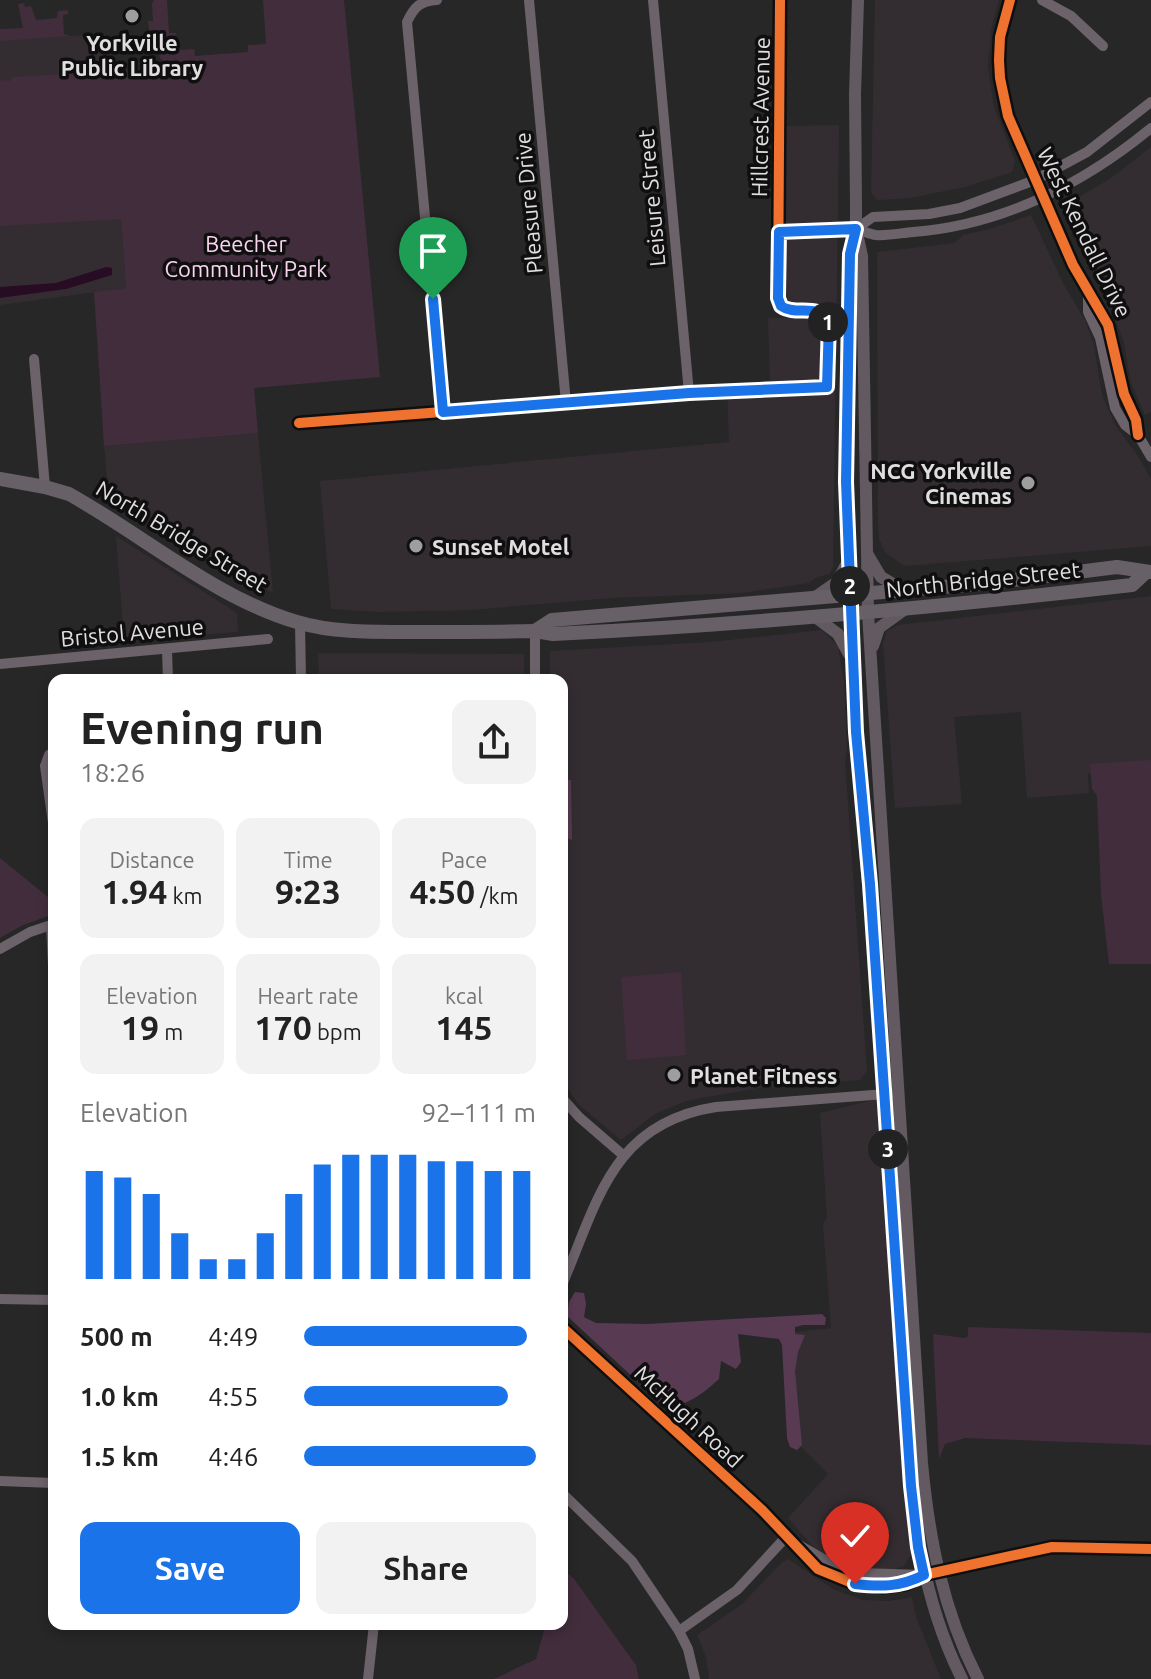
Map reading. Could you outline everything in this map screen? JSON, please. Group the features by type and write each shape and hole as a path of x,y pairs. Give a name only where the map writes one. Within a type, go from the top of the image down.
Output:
{"highway":[{"name":"North Bridge Street","path":"0,479 69,494 235,597 300,623 377,632 535,631 553,634 868,613 1132,585 1148,573"},
{"name":"North Bridge Street","path":"535,631 552,620 905,591 1117,567 1148,573"}],"main road":[{"path":"858,0 854,117 856,229 862,256 868,613 922,1463 938,1572 954,1626 978,1679"},
{"path":"856,229 850,254 846,448 852,661 911,1486 924,1575 943,1637 962,1679"},
{"path":"867,552 881,577 905,591"},
{"path":"812,599 837,582 849,560"},
{"path":"870,657 879,628 905,609"},
{"path":"814,616 838,634 852,661"}],"street":[{"path":"437,0 425,1 413,9 407,22 443,412"},
{"name":"Pleasure Drive","path":"529,0 566,403"},
{"name":"Leisure Street","path":"653,0 689,393"},
{"name":"Hillcrest Avenue","path":"689,393 827,387 829,322 817,310 788,311 781,306 778,298 780,0"},
{"name":"West Kendall Drive","path":"1010,0 1000,37 1000,78 1008,116 1088,294 1088,312 1100,338 1115,408 1125,425 1138,435 1151,457"},
{"path":"1042,0 1071,16 1103,46"},
{"path":"856,229 873,217 929,214 960,208 1035,180 1087,152 1151,102"},
{"path":"779,232 856,229 875,235 954,227 1043,197 1090,173 1151,128"},
{"path":"34,359 45,487"},
{"path":"299,423 689,393"},
{"path":"300,623 301,674"},
{"path":"535,631 535,674"},
{"name":"Bristol Avenue","path":"0,664 268,639"},
{"path":"167,650 168,674"},
{"path":"48,756 45,766 48,795"},
{"path":"0,949 48,926"},
{"path":"568,1271 605,1183 623,1155 659,1125 697,1110 751,1103 899,1093"},
{"path":"568,1105 623,1155"},
{"path":"0,1299 48,1300"},
{"name":"McHugh Road","path":"568,1332 762,1510 818,1569 855,1584 883,1587 906,1584 924,1575 1052,1547 1151,1549"},
{"path":"0,1481 48,1483"},
{"path":"568,1499 632,1561 679,1631 688,1649 695,1679"},
{"path":"679,1631 737,1590 786,1537"},
{"path":"368,1679 373,1630"}],"shaded area":[{"path":"875,0 999,0 991,30 988,67 994,107 1015,161 1012,172 965,187 910,198 878,200 871,193"},
{"path":"105,34 127,200 121,219 126,288 0,305 0,40"},
{"path":"839,125 833,567 829,574 809,583 742,593 610,598 472,610 380,612 331,609 320,481 729,442 727,383 770,381 768,318 787,318 785,126"},
{"path":"1151,147 1151,412 1145,415 1131,383 1123,339 1062,207 1111,178"},
{"path":"1031,215 1064,285 1086,322 1094,345 1102,395 1115,425 1151,479 1151,546 904,566 885,552 879,539 877,252 955,243 963,235"},
{"path":"106,267 112,268 112,275 66,289 0,298 0,287 56,283"},
{"path":"258,433 273,593 231,572 108,488 104,446"},
{"path":"116,536 237,613 238,632 124,640"},
{"path":"1151,596 1151,768 1088,774 1089,793 1027,798 1021,712 954,717 962,804 895,808 883,643 887,631 898,625"},
{"path":"822,630 838,646 844,683 845,761 867,1071 860,1080 763,1087 686,1101 655,1114 621,1140 579,1105 568,1089 568,674 550,674 550,651 710,642"},
{"path":"318,653 524,654 524,674 319,674"},
{"path":"568,780 571,780 572,840 568,838"},
{"path":"882,1098 914,1549 904,1566 885,1572 860,1571 817,1551 788,1518 828,1474 797,1443 788,1333 831,1328 823,1225 827,1217 820,1113"},
{"path":"575,1292 584,1293 584,1317 596,1323 647,1324 822,1314 826,1318 825,1325 795,1327 795,1334 805,1335 795,1371 802,1445 797,1450 790,1447 787,1438 782,1345 779,1339 738,1334 741,1362 736,1369 721,1361 719,1379 707,1389 679,1405 664,1406 568,1317 569,1302"},
{"path":"788,1559 835,1590 863,1600 889,1601 912,1597 916,1617 941,1679 709,1679 706,1657 697,1635 741,1605"}],"green space":[{"path":"154,0 167,0 169,33 176,33 173,41 167,41 163,31 149,30 148,21 153,21"},
{"name":"Beecher Community Park","path":"263,0 344,0 380,377 254,388 258,433 104,446 94,292 126,288 121,219 0,226 0,80 167,68 159,56 166,51 194,49 195,56 248,52 248,45 266,44"},
{"path":"24,3 25,7 31,6 36,20 57,18 58,11 68,10 68,14 63,15 64,34 71,36 0,41 0,29 23,28 18,4"},
{"path":"1151,760 1151,964 1109,964 1101,895 1097,796 1092,789 1090,764"},
{"path":"0,858 48,897 48,916 0,938"},
{"path":"681,972 686,1055 627,1060 621,977"},
{"path":"968,1327 1151,1333 1151,1445 965,1438 945,1444 939,1459 933,1334 965,1338"},
{"path":"568,1574 636,1665 639,1679 494,1679 536,1659 544,1630 568,1630"}],"cycle path":[{"path":"299,423 690,393 827,387 829,322 819,312 787,309 781,306 778,298 780,0"},
{"path":"1010,0 1000,37 999,60 1008,116 1073,265 1108,325 1124,394 1136,420 1138,435"},
{"path":"568,1332 762,1510 818,1569 855,1584 883,1587 906,1584 924,1575 1052,1547 1151,1549"}],"place":[{"name":"Yorkville Public Library","path":"132,16"},
{"name":"NCG Yorkville Cinemas","path":"1028,483"},
{"name":"Sunset Motel","path":"416,546"},
{"name":"Planet Fitness","path":"674,1075"}],"route":[{"path":"433,299 443,412 689,393 827,387 829,322 817,310 788,311 781,306 778,298 779,232 856,229 850,254 846,448 852,661 870,884 898,1328 914,1516 924,1575 906,1584 883,1587 855,1584"}]}
